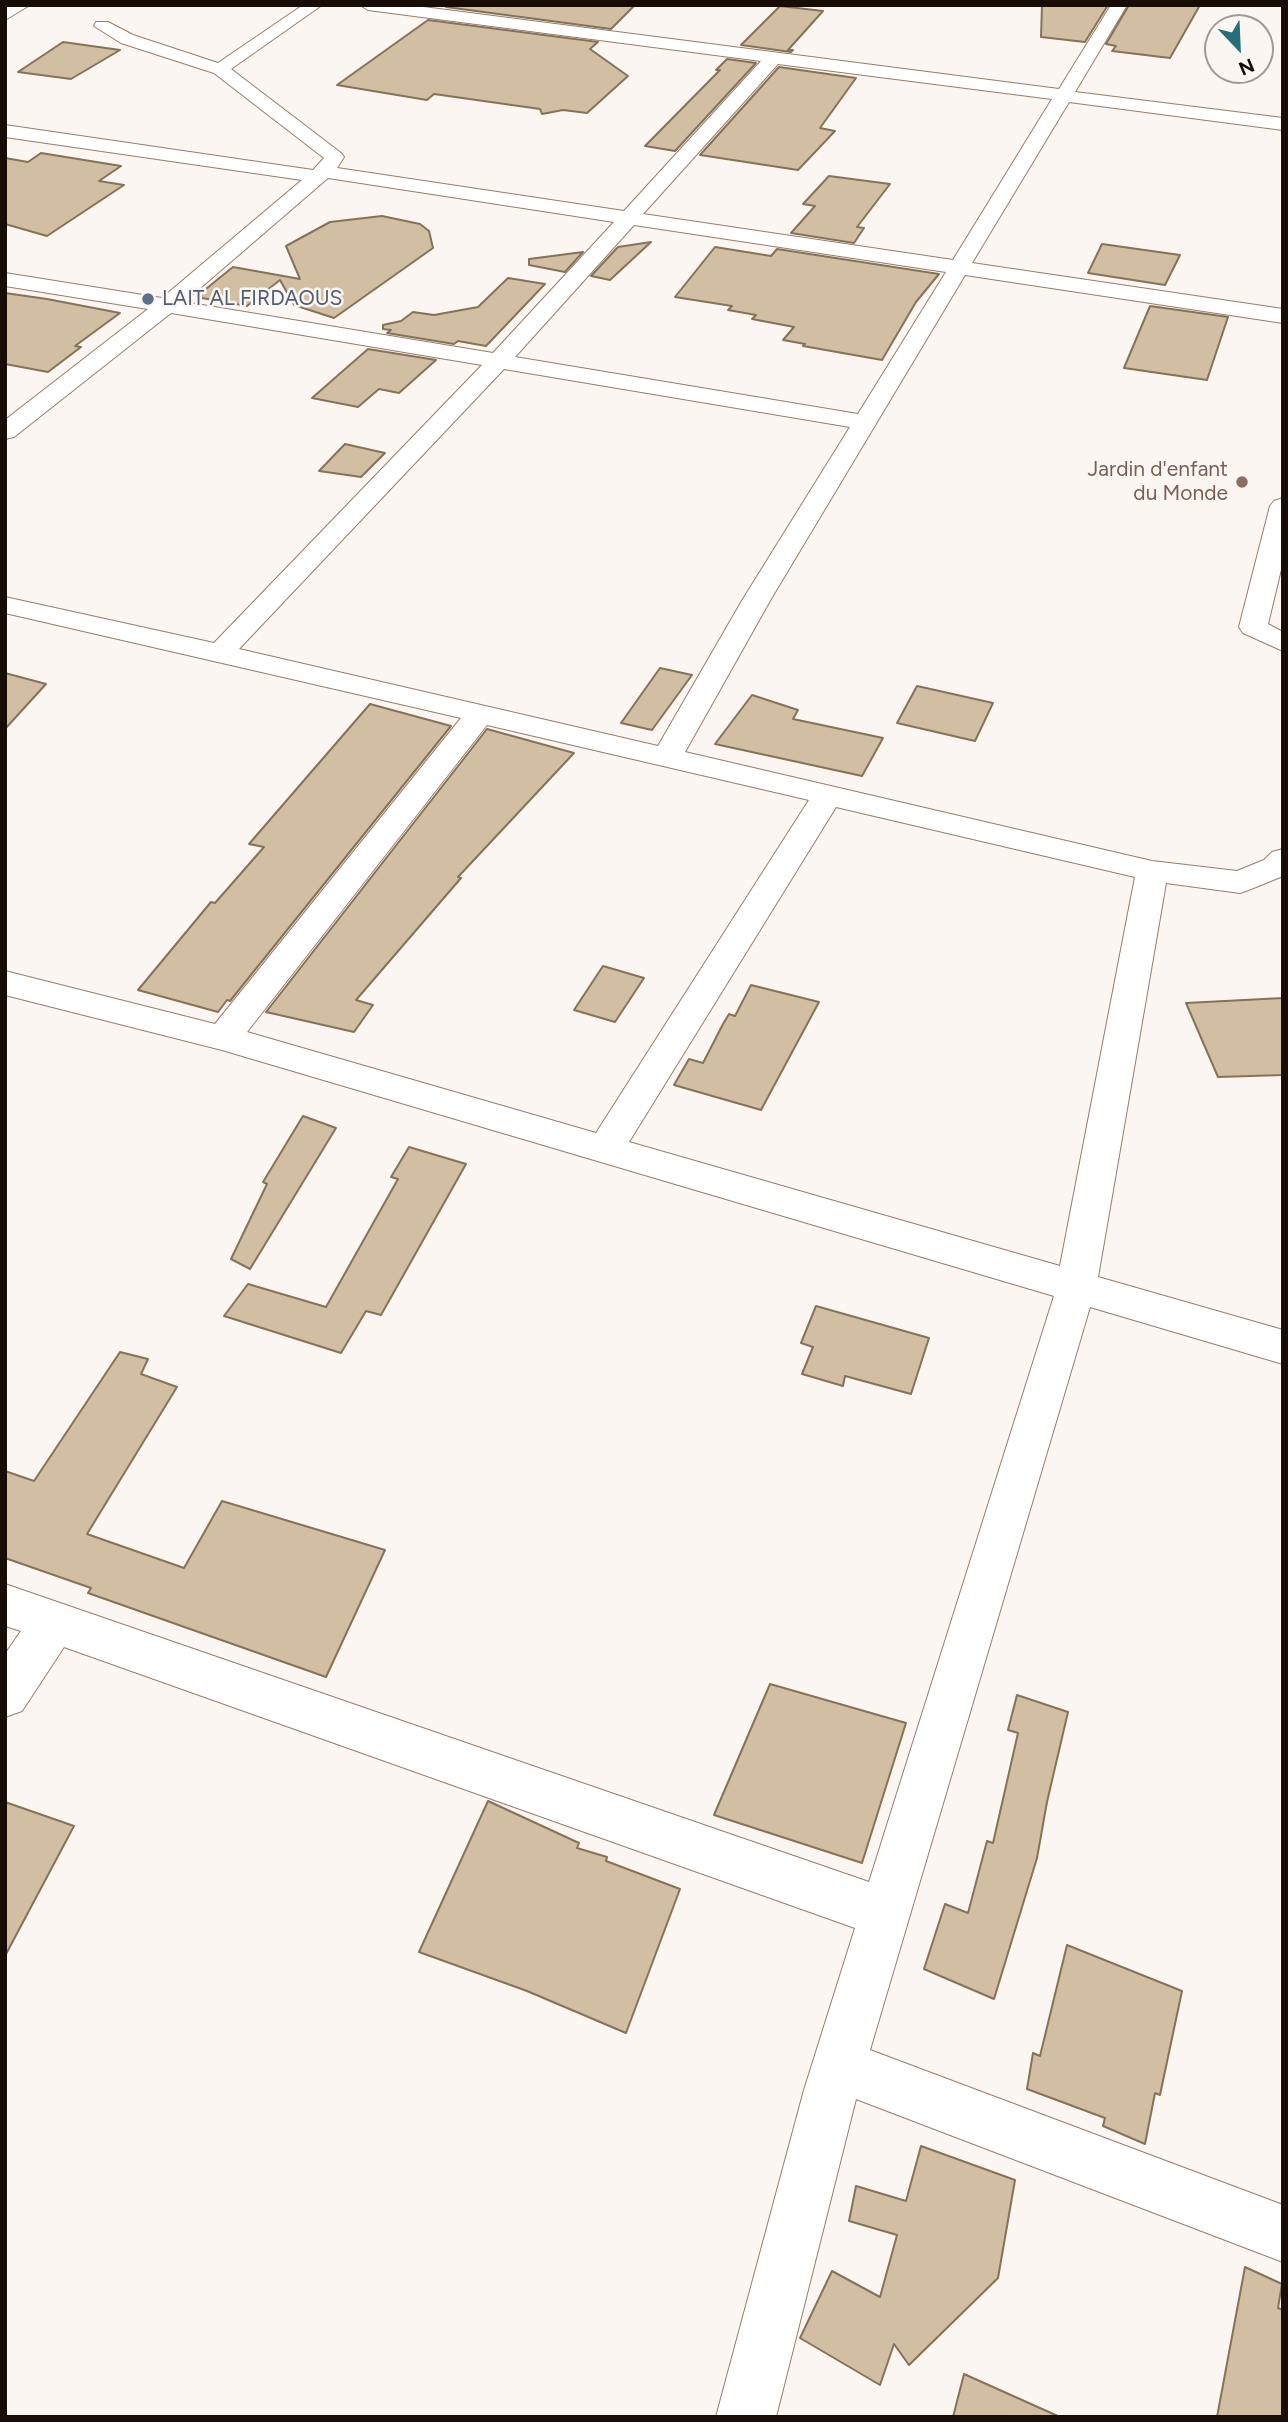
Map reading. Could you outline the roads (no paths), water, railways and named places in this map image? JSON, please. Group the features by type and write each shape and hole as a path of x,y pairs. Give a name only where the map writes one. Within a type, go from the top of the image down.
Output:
{"street":[{"path":"5,15 22,5"},
{"path":"220,69 314,5"},
{"path":"368,5 1283,124"},
{"path":"667,757 757,598 1119,5"},
{"path":"6,431 166,306 321,175 334,157 220,69 127,39 102,26"},
{"path":"220,653 496,363 773,59"},
{"path":"5,131 628,218 1283,316"},
{"path":"5,279 496,363 864,422"},
{"path":"1283,506 1253,627 1283,643"},
{"path":"5,605 1152,871 1240,882 1275,867 1283,859"},
{"path":"223,1038 480,714"},
{"path":"605,1150 828,795"},
{"path":"746,2417 831,2090 841,2066 1076,1288 1152,871"},
{"path":"9,990 223,1038 1283,1347"},
{"path":"5,1605 886,1914"},
{"path":"5,1695 54,1622"},
{"path":"841,2066 1283,2234"}],"place":[{"name":"LAIT AL FIRDAOUS","path":"148,299"},
{"name":"Jardin d'enfant du Monde","path":"1242,482"}]}
